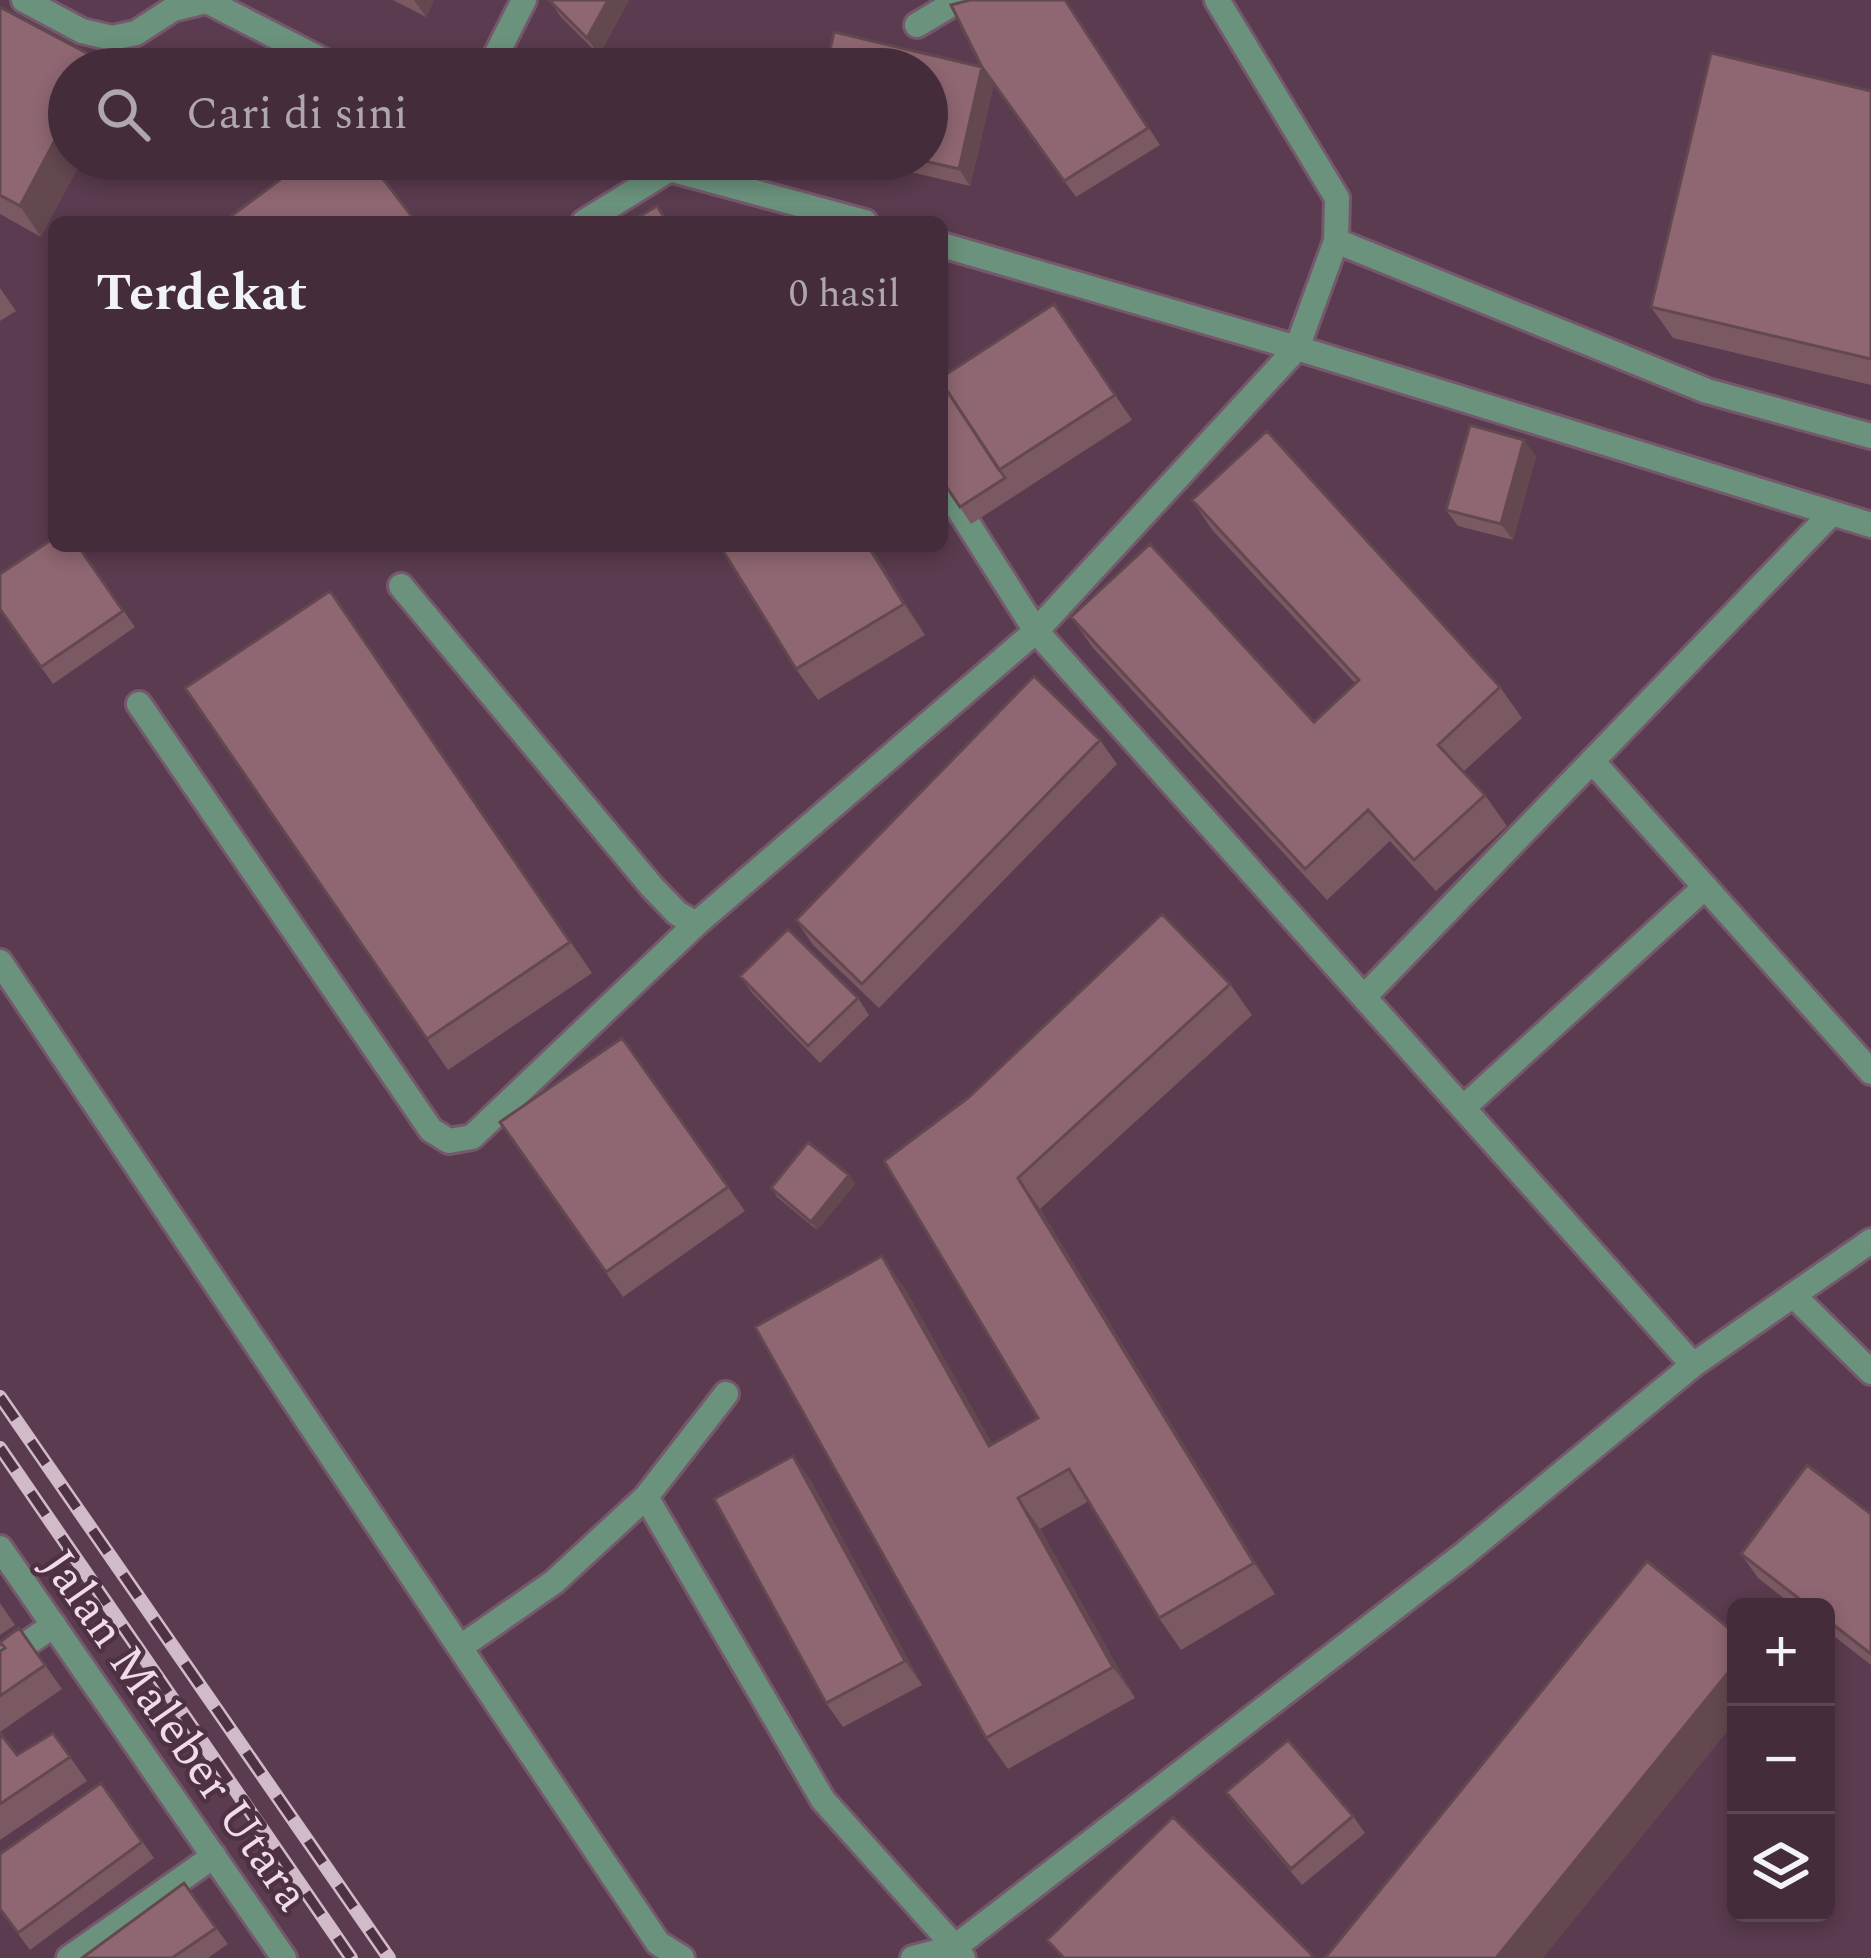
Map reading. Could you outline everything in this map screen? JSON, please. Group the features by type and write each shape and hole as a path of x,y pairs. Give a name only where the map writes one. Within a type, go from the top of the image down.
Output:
{"street":[{"path":"24,0 82,31 112,38 136,33 173,9 209,1 298,48"},
{"path":"500,48 524,0"},
{"path":"917,25 959,0"},
{"path":"139,704 431,1130 449,1141 472,1137 696,924 1036,631 1297,348 1336,241 1337,198 1217,0"},
{"path":"594,216 652,180"},
{"path":"702,180 799,213"},
{"path":"1336,241 1706,391 1871,436"},
{"path":"948,246 1871,525"},
{"path":"948,492 1036,631 1694,1364"},
{"path":"1364,997 1831,514"},
{"path":"401,586 652,887 677,913 696,924"},
{"path":"1592,761 1871,1072"},
{"path":"1463,1108 1705,887"},
{"path":"0,962 658,1943 682,1958"},
{"path":"914,1958 959,1953 1463,1555 1694,1364 1871,1241"},
{"path":"1793,1295 1871,1372"},
{"path":"462,1646 554,1582 646,1496 726,1394"},
{"path":"646,1496 823,1800 959,1953"},
{"name":"Jalan Maleber Utara","path":"0,1548 284,1958"},
{"path":"0,1662 54,1625"},
{"path":"68,1958 214,1856"}],"building":[{"path":"549,0 608,0 587,38"},
{"path":"970,0 1065,0 1148,128 1064,181 982,67 951,5"},
{"path":"0,7 77,48 48,48 48,153 20,206 0,195"},
{"path":"834,32 902,48 831,48"},
{"path":"1711,53 1871,91 1871,359 1651,307"},
{"path":"948,59 982,67 959,169 948,166"},
{"path":"280,180 384,180 411,216 231,216"},
{"path":"657,206 663,216 640,216"},
{"path":"1054,304 1115,395 999,470 948,392 948,373"},
{"path":"948,392 1005,478 960,507 948,489"},
{"path":"1470,425 1524,440 1501,524 1446,510"},
{"path":"1267,431 1500,687 1438,745 1485,795 1414,860 1368,810 1305,869 1071,617 1150,544 1314,722 1359,680 1192,500"},
{"path":"48,542 48,552 82,552 123,611 41,667 0,609 0,574"},
{"path":"724,552 872,552 904,604 796,669"},
{"path":"330,591 570,942 427,1039 185,688"},
{"path":"1034,676 1100,740 862,984 796,920"},
{"path":"1162,914 1230,984 1018,1178 1254,1563 1159,1618 1069,1469 1018,1498 1113,1667 986,1738 755,1327 882,1256 989,1446 1038,1418 884,1161 969,1097"},
{"path":"788,929 858,998 808,1046 740,976"},
{"path":"622,1038 728,1187 606,1272 500,1122"},
{"path":"808,1142 849,1175 811,1222 771,1188"},
{"path":"793,1456 905,1661 826,1703 714,1499"},
{"path":"1807,1465 1871,1514 1871,1654 1835,1626 1835,1598 1798,1598 1741,1554"},
{"path":"1647,1561 1727,1627 1727,1674 1496,1958 1325,1958"},
{"path":"19,1628 45,1665 0,1696 0,1651 5,1648 0,1642"},
{"path":"0,1733 17,1755 53,1733 70,1757 0,1804"},
{"path":"1288,1740 1353,1816 1291,1869 1226,1792"},
{"path":"101,1783 142,1842 18,1933 0,1909 0,1854"},
{"path":"1173,1817 1310,1958 1064,1958 1047,1940"},
{"path":"184,1883 216,1928 172,1958 82,1958"}],"railway":[{"path":"0,1397 389,1958"},
{"path":"0,1448 351,1958"}]}
